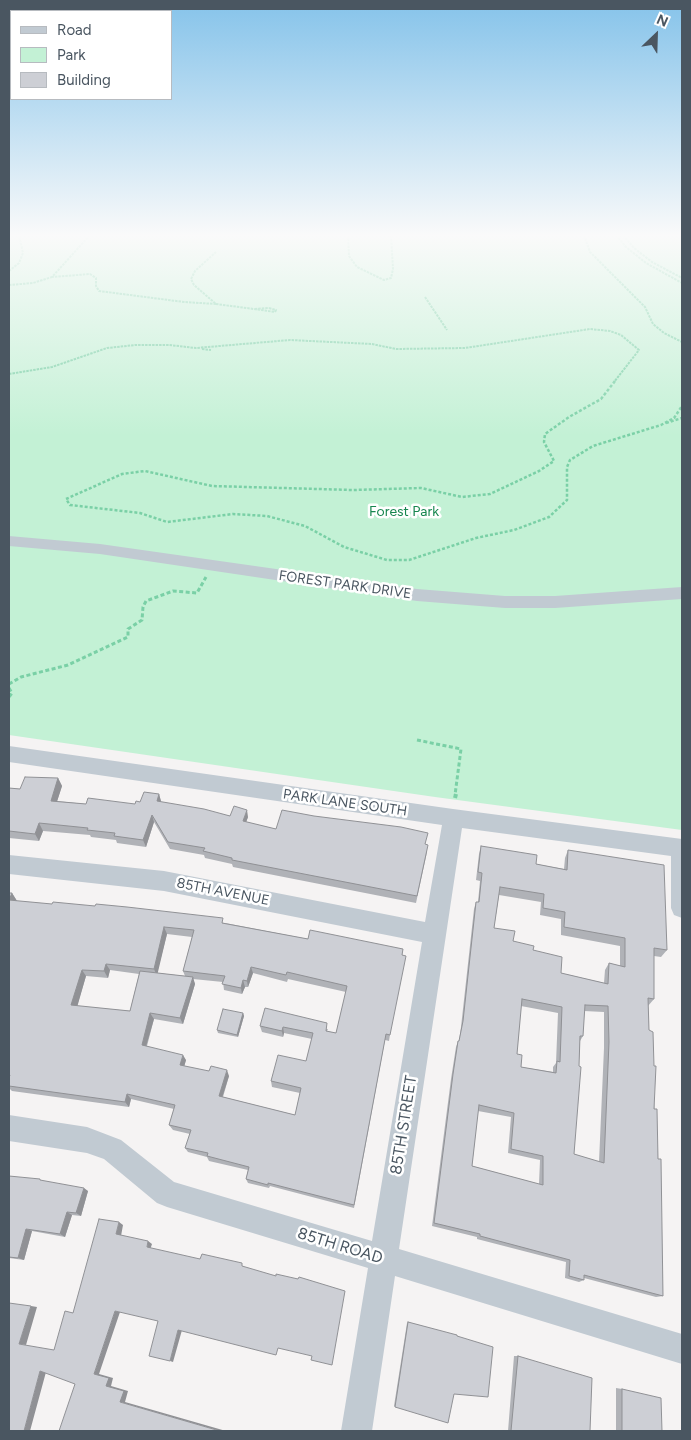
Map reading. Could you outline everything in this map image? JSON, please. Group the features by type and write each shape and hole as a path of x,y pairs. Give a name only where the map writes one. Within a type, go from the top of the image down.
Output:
{"street":[{"name":"FOREST PARK DRIVE","path":"9,542 100,549 417,595 505,602 607,600 682,593"},
{"name":"PARK LANE SOUTH","path":"9,754 454,808 682,848"},
{"name":"85TH STREET","path":"356,1431 454,808"},
{"path":"682,848 682,908"},
{"name":"85TH AVENUE","path":"9,864 164,881 435,934"},
{"name":"85TH ROAD","path":"9,1128 87,1140 112,1149 167,1193 682,1349"}],"path":[{"path":"187,302 274,312 276,310 269,308 254,309"},
{"path":"428,302 447,330"},
{"path":"640,302 645,307 653,324 664,333 682,342"},
{"path":"196,348 290,340 372,344 396,349 465,348 590,329 610,331 621,335 639,350 601,399 545,434 544,442 554,462 490,494 462,497 421,488 353,490 212,486 145,471 122,474 80,491 66,499 70,505 140,513 167,522 233,514 266,516 305,526 344,547 387,560 409,560 476,538 514,530 548,517 567,500 566,467 570,460 593,446 682,418"},
{"path":"9,374 52,367 107,348 144,345 211,350"},
{"path":"661,425 674,418 682,406"},
{"path":"9,684 21,677 68,665 112,646 128,637 128,630 142,620 143,607 146,601 173,591 198,593 205,578"},
{"path":"9,688 12,693 9,697"},
{"path":"417,740 461,749 454,808"}],"green space":[{"name":"Forest Park","path":"9,302 682,302 682,830 435,797 9,735"}],"building":[{"path":"25,777 58,778 51,801 86,804 88,798 135,804 136,801 140,802 144,792 159,794 157,801 204,809 230,816 234,806 247,810 243,821 276,829 282,810 401,827 428,833 425,844 428,845 417,896 232,860 232,858 203,851 205,848 168,842 152,815 143,840 114,836 115,833 87,830 88,828 39,823 35,834 9,831 9,788 20,789"},
{"path":"481,846 537,855 536,864 567,870 568,850 664,865 667,950 654,948 654,999 648,998 649,1030 653,1032 654,1066 656,1066 654,1109 657,1109 658,1159 661,1159 663,1296 584,1275 584,1280 569,1276 570,1260 434,1223 453,1074 463,1021 476,902 479,902 482,873 478,872","holes":["500,887 544,894 543,908 565,912 564,927 625,938 625,967 609,963 608,984 561,973 562,957 533,950 534,946 513,941 515,931 494,928","522,999 562,1007 560,1062 557,1061 556,1073 521,1067 522,1055 517,1054","585,1005 608,1006 609,1042 604,1163 574,1154 581,1067 579,1066 580,1036 583,1036","479,1105 514,1113 511,1149 543,1156 543,1185 472,1166"]},
{"path":"9,900 95,906 96,904 223,918 222,923 308,939 310,930 403,949 402,955 406,956 390,1035 386,1034 354,1205 246,1179 249,1167 207,1156 208,1153 185,1148 191,1130 169,1125 175,1105 127,1094 125,1102 9,1086","holes":["164,927 194,930 183,971 225,976 222,984 241,988 243,980 247,981 251,967 286,975 287,972 347,986 336,1033 326,1031 327,1023 265,1008 260,1026 282,1031 283,1027 313,1033 306,1061 278,1055 271,1081 301,1088 295,1115 219,1096 227,1070 211,1066 209,1071 180,1065 183,1055 142,1045 150,1013 180,1018 193,977 140,971 130,1011 71,1005 82,970 104,971 106,964 154,969"]},
{"path":"223,1009 243,1013 237,1035 217,1030"},
{"path":"9,1176 40,1179 84,1188 76,1213 67,1212 60,1234 26,1229 18,1258 9,1257"},
{"path":"99,1219 119,1222 116,1234 148,1241 147,1247 200,1259 202,1254 242,1263 242,1266 276,1276 276,1274 298,1279 299,1277 345,1291 332,1365 311,1360 312,1356 278,1348 276,1355 178,1330 170,1361 149,1356 158,1321 115,1311 94,1374 109,1378 106,1386 124,1391 120,1402 220,1431 59,1431 75,1384 40,1371 24,1431 9,1431 9,1303 31,1306 19,1344 54,1350 65,1311 73,1313"},
{"path":"408,1322 493,1347 488,1397 454,1394 448,1423 395,1407"},
{"path":"518,1356 592,1378 590,1431 511,1431"},
{"path":"622,1389 661,1398 662,1431 622,1431"}]}
